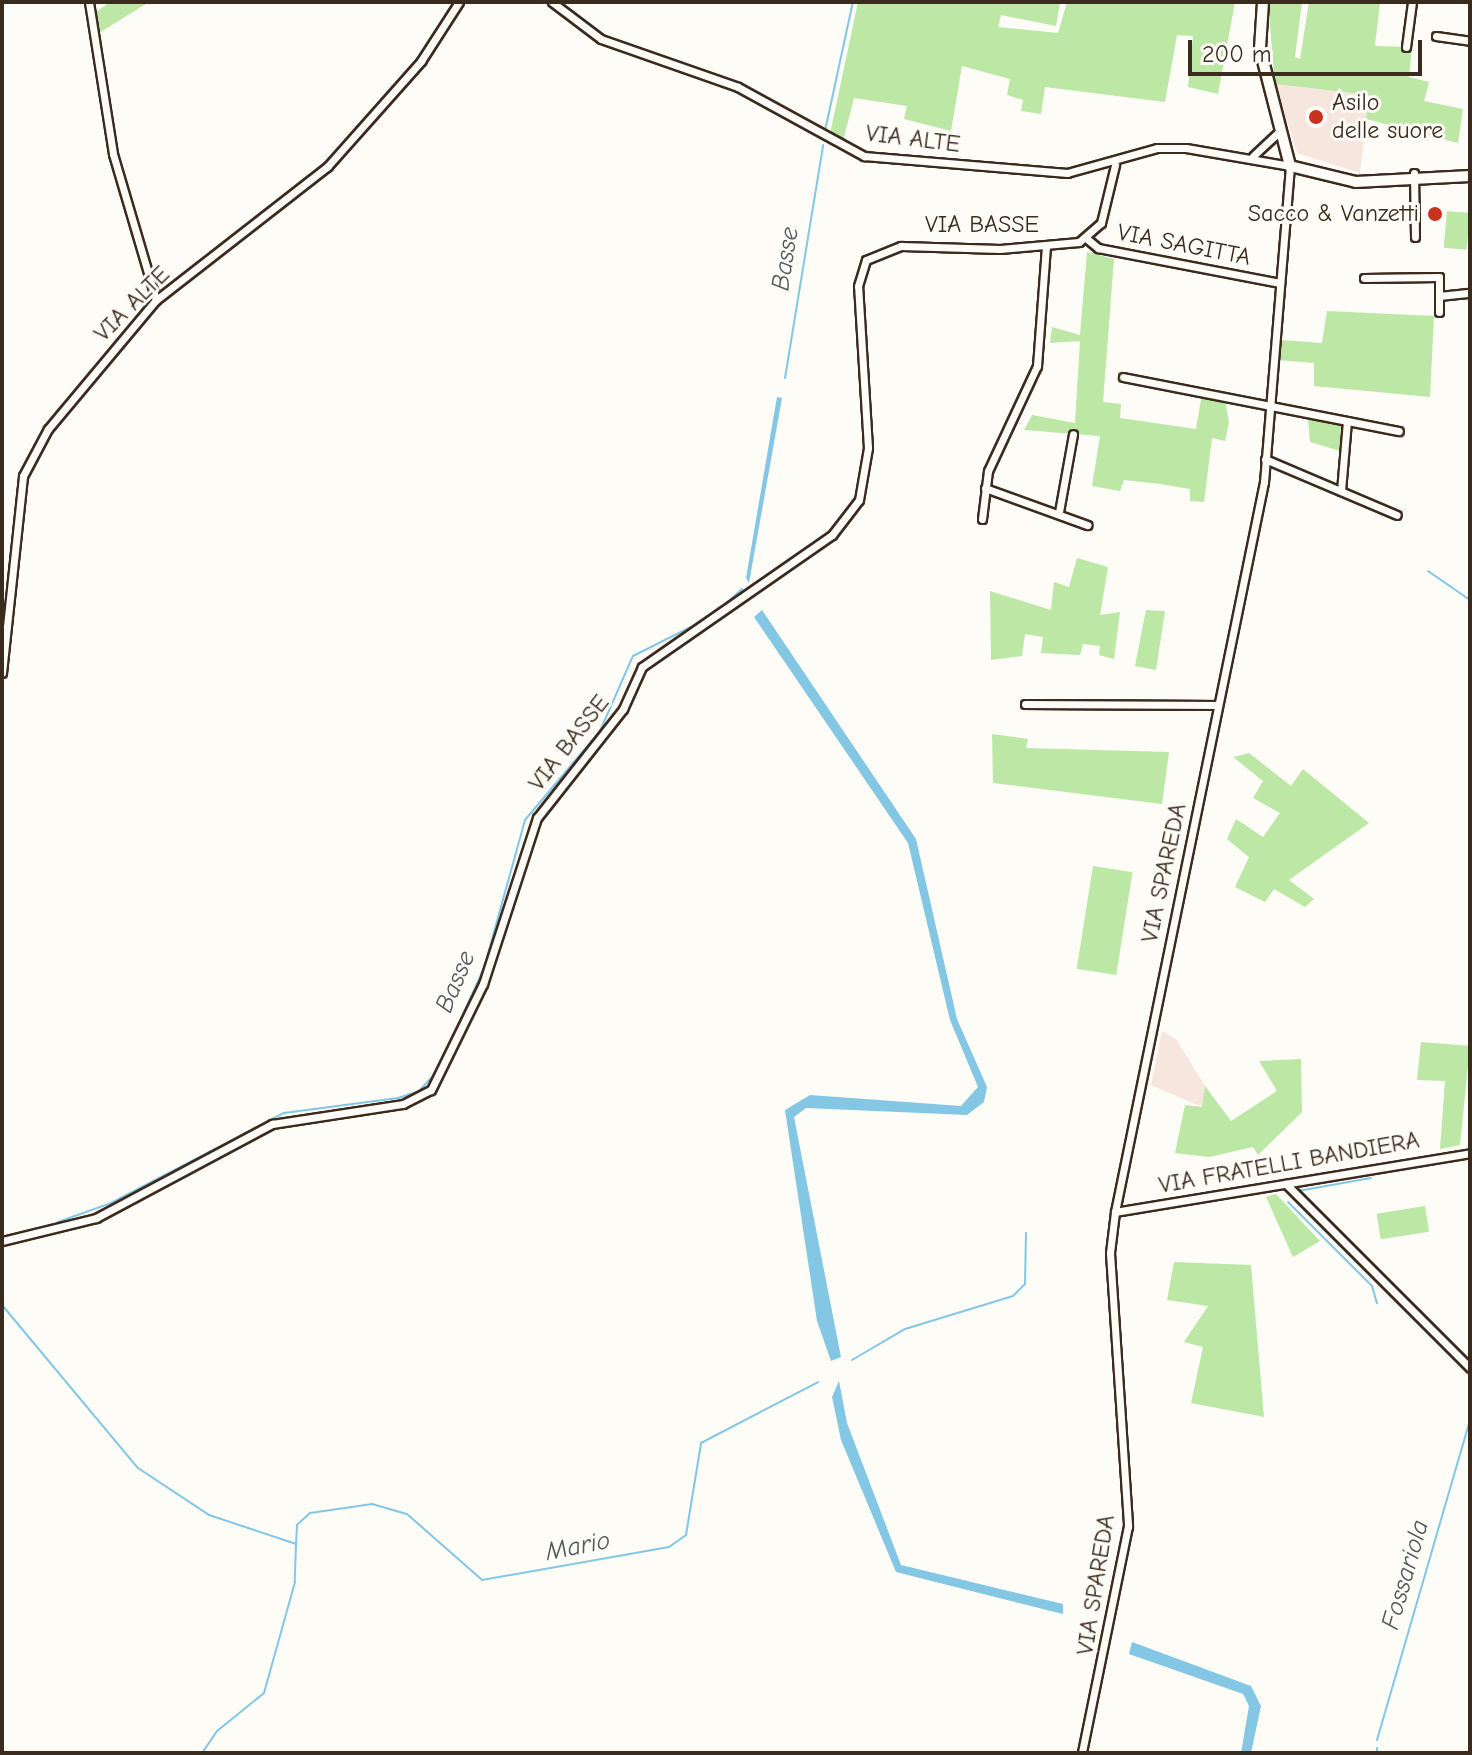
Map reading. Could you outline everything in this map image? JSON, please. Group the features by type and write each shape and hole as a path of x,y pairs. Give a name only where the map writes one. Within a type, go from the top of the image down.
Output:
{"street":[{"path":"89,2 113,154 156,300"},
{"name":"VIA ALTE","path":"2,673 32,455 156,300 327,167 421,61 459,2"},
{"name":"VIA ALTE","path":"552,2 601,39 738,87 864,156 1067,173 1115,165 1157,148 1253,156 1290,166"},
{"name":"VIA SPAREDA","path":"1082,1753 1128,1526 1110,1253 1115,1212 1265,459 1266,407 1290,166 1260,49 1263,2"},
{"path":"1406,47 1412,2"},
{"path":"1436,36 1470,41"},
{"path":"1253,156 1279,132"},
{"path":"1086,238 1106,212 1115,165"},
{"path":"1290,166 1356,182 1414,173 1470,176"},
{"path":"1414,173 1415,237"},
{"name":"VIA BASSE","path":"2,1241 96,1218 272,1124 403,1104 431,1090 483,984 537,818 623,709 642,667 832,535 859,500 868,448 858,286 866,260 901,246 1046,246 1086,238"},
{"name":"VIA SAGITTA","path":"1086,238 1111,251 1279,283"},
{"path":"982,519 985,488 1037,366 1046,246"},
{"path":"1364,278 1439,277 1439,312"},
{"path":"1439,296 1470,293"},
{"path":"1123,377 1399,431"},
{"path":"1341,491 1347,421"},
{"path":"1059,512 1073,434"},
{"path":"1265,459 1397,515"},
{"path":"985,488 1059,512 1087,525"},
{"path":"1025,704 1218,705"},
{"name":"VIA FRATELLI BANDIERA","path":"1115,1212 1470,1153"},
{"path":"1286,1184 1470,1368"}],"shaded area":[{"path":"1275,84 1369,95 1360,173 1297,153"},
{"path":"1162,1031 1176,1039 1205,1086 1202,1107 1151,1085"}],"green space":[{"path":"110,2 149,2 99,33 96,12"},
{"path":"858,2 1060,2 1056,26 1001,15 998,27 1058,33 1067,2 1235,2 1218,94 1188,87 1193,36 1177,35 1165,102 1045,87 1041,114 1021,111 1023,100 1007,95 1010,79 962,66 951,131 904,119 907,106 854,98 843,141 830,134"},
{"path":"1268,2 1302,2 1295,57 1300,59 1309,2 1380,2 1375,46 1412,47 1409,77 1429,82 1424,101 1463,109 1458,143 1366,119 1369,95 1275,84"},
{"path":"1447,211 1470,213 1467,250 1444,248"},
{"path":"1087,252 1114,259 1103,402 1121,404 1120,418 1196,429 1202,394 1225,401 1229,422 1225,441 1212,438 1204,502 1190,501 1190,489 1160,484 1124,480 1120,491 1092,486 1100,436 1024,430 1032,415 1075,423 1080,341 1050,343 1052,327 1080,335"},
{"path":"1327,311 1434,316 1430,397 1314,386 1314,363 1278,360 1281,340 1322,343"},
{"path":"1308,419 1341,424 1340,451 1310,442"},
{"path":"1077,558 1108,567 1100,615 1120,612 1114,659 1099,655 1100,646 1083,644 1080,655 1041,653 1043,637 1025,634 1022,656 991,660 990,591 1051,610 1054,582 1069,587"},
{"path":"1146,610 1165,611 1156,670 1135,666"},
{"path":"992,734 1028,739 1026,748 1169,752 1162,804 993,783"},
{"path":"1249,753 1291,786 1303,769 1369,823 1289,880 1314,899 1305,907 1274,889 1265,902 1235,887 1249,857 1227,839 1236,819 1263,837 1280,813 1253,798 1263,781 1233,757"},
{"path":"1093,866 1133,872 1116,975 1077,969"},
{"path":"1421,1042 1470,1046 1460,1145 1440,1149 1445,1081 1417,1080"},
{"path":"1301,1059 1302,1112 1258,1155 1253,1147 1209,1157 1175,1153 1185,1105 1202,1107 1205,1086 1231,1121 1277,1091 1259,1061"},
{"path":"1276,1194 1320,1241 1293,1257 1266,1197"},
{"path":"1425,1206 1429,1232 1381,1239 1377,1214"},
{"path":"1174,1262 1251,1265 1264,1417 1191,1403 1203,1347 1184,1342 1208,1306 1167,1300"}],"water":[{"path":"777,397 782,398 749,583 746,578"},
{"path":"762,610 916,839 957,1019 987,1087 984,1102 967,1115 806,1108 794,1117 841,1357 831,1361 817,1321 785,1110 810,1095 961,1106 978,1087 950,1020 908,843 754,617"},
{"path":"839,1381 847,1423 901,1565 1063,1604 1063,1614 896,1572 841,1440 832,1397"},
{"path":"1132,1642 1251,1686 1261,1706 1251,1753 1241,1753 1249,1706 1243,1694 1129,1654"}],"waterway":[{"name":"Basse","path":"825,131 853,2"},
{"name":"Basse","path":"785,378 823,145"},
{"path":"1428,571 1470,600"},
{"name":"Basse","path":"722,607 742,589"},
{"name":"Basse","path":"449,1045 484,968 525,820 600,731 633,656 701,622"},
{"name":"Basse","path":"58,1222 111,1203 284,1113 398,1098 419,1091 436,1073"},
{"path":"1298,1191 1371,1178"},
{"name":"Fossariola","path":"1288,1202 1372,1286 1377,1303"},
{"name":"Mario","path":"852,1360 905,1329 1013,1296 1025,1284 1026,1233"},
{"path":"2,1305 138,1468 209,1515 296,1544 295,1582 264,1693 217,1731 202,1753"},
{"name":"Mario","path":"296,1544 297,1525 310,1513 372,1504 407,1514 482,1580 669,1547 686,1535 701,1443 818,1382"},
{"name":"Fossariola","path":"1377,1740 1470,1420"},
{"name":"Fossariola","path":"1377,1748 1377,1753"}],"place":[{"name":"Asilo delle suore","path":"1316,117"},
{"name":"Sacco & Vanzetti","path":"1435,214"}]}
